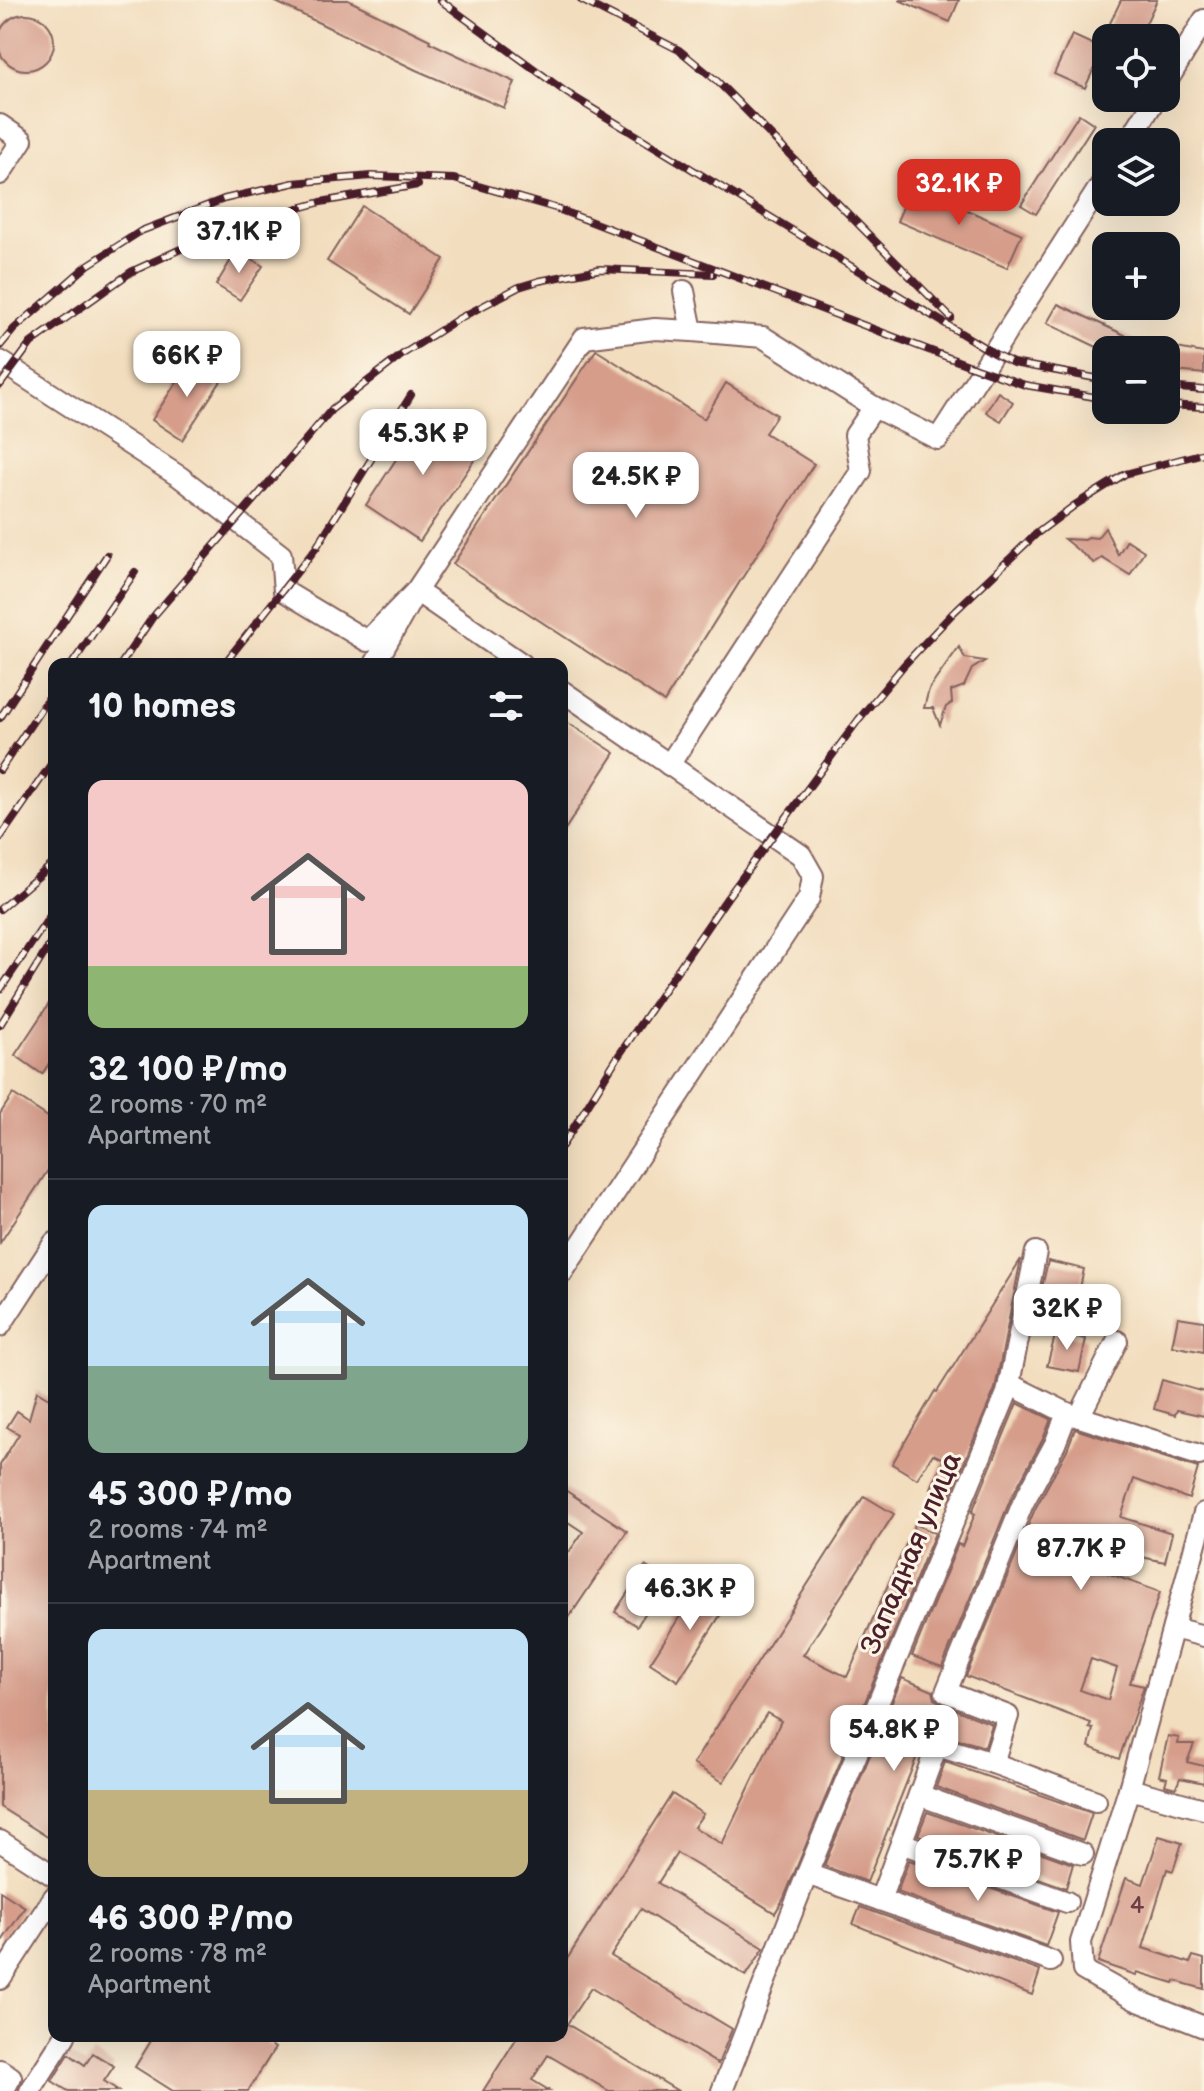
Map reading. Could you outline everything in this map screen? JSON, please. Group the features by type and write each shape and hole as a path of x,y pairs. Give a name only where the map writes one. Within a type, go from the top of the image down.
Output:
{"street":[{"path":"1180,60 1204,20"},
{"path":"0,125 22,140 0,174"},
{"path":"378,658 416,591 584,338 655,329 763,337 874,407 938,439 1092,199"},
{"path":"684,291 692,331"},
{"path":"0,361 180,477 281,555 284,591 367,641 416,591"},
{"path":"669,765 861,471 855,435 874,407"},
{"path":"416,591 513,658"},
{"path":"568,695 801,855 813,876 809,898 568,1264"},
{"path":"0,1326 48,1252"},
{"name":"Западная улица","path":"722,2091 807,1874 1009,1384 1036,1252"},
{"path":"993,1763 1008,1716 946,1692 1023,1503 1117,1341"},
{"path":"1009,1384 1073,1415 1199,1455"},
{"path":"1204,1513 1129,1789 1081,1942 1083,1970 1136,2000 1204,2027"},
{"path":"1173,1628 1204,1636"},
{"path":"880,1900 937,1746 1096,1801"},
{"path":"1129,1789 1204,1809"},
{"path":"919,1795 1083,1854"},
{"path":"0,1841 48,1872"},
{"path":"901,1843 1067,1902"},
{"path":"807,1874 1051,1961"},
{"path":"0,1979 48,1906"},
{"path":"30,2091 61,2042"},
{"path":"0,2070 11,2077 3,2091"}],"building":[{"path":"272,0 348,0 515,82 504,108 416,70"},
{"path":"899,0 959,0 950,22"},
{"path":"1121,0 1157,0 1146,24 1110,24"},
{"path":"15,16 37,16 52,31 52,53 37,68 15,68 0,53 0,31"},
{"path":"1072,35 1092,44 1092,73 1085,88 1054,74"},
{"path":"1079,114 1094,124 1036,214 1021,205"},
{"path":"912,186 1022,234 1007,268 897,221"},
{"path":"362,206 444,259 409,314 327,261"},
{"path":"237,250 263,266 240,300 216,285"},
{"path":"1058,304 1127,336 1092,336 1092,345 1047,323"},
{"path":"1180,349 1204,353 1204,374 1180,371"},
{"path":"596,350 704,419 726,383 777,415 765,433 814,464 664,702 453,564"},
{"path":"192,358 223,378 182,440 152,420"},
{"path":"998,392 1013,402 1001,421 986,412"},
{"path":"426,414 481,450 420,541 366,505"},
{"path":"1105,528 1118,555 1127,540 1144,551 1130,575 1102,558 1094,563 1064,539 1097,538"},
{"path":"959,647 965,658 985,661 972,669 964,686 951,691 952,703 946,707 940,725 933,708 924,708 929,689"},
{"path":"568,723 615,753 568,825"},
{"path":"48,1005 48,1065 42,1074 15,1055"},
{"path":"13,1094 48,1117 48,1170 0,1243 0,1114"},
{"path":"1021,1259 995,1389 949,1498 931,1488 944,1459 933,1454 917,1479 892,1464 935,1391"},
{"path":"1048,1261 1084,1269 1077,1302 1040,1296"},
{"path":"1178,1317 1204,1321 1204,1352 1172,1346"},
{"path":"1056,1332 1086,1339 1079,1372 1047,1366"},
{"path":"1162,1380 1204,1392 1204,1416 1177,1410 1175,1415 1154,1409"},
{"path":"37,1391 48,1397 48,1837 0,1807 0,1465 19,1434 7,1427 17,1411 29,1419"},
{"path":"1017,1403 1051,1419 1011,1498 942,1667 912,1656 958,1544 962,1546 975,1514 972,1512"},
{"path":"1075,1429 1198,1468 1189,1499 1134,1479 1121,1517 1172,1533 1165,1562 1053,1538 1049,1552 1160,1592 1130,1683 1144,1686 1119,1759 1089,1747 1093,1729 1089,1728 1091,1723 966,1676 1035,1509","holes":["1091,1659 1117,1668 1108,1700 1080,1690"]},
{"path":"568,1492 627,1531 568,1619 568,1553 583,1532 568,1522"},
{"path":"864,1496 894,1514 803,1655 847,1677 915,1524 935,1533 784,1898 775,1913 677,1853 658,1883 764,1948 746,1976 641,1909 611,1956 732,2029 718,2064 591,1988 568,2022 568,1958 672,1794 703,1814 694,1827 722,1844 781,1721 767,1713 723,1782 693,1764"},
{"path":"645,1566 667,1580 637,1626 615,1612"},
{"path":"702,1582 730,1600 678,1681 650,1663"},
{"path":"902,1678 933,1691 935,1699 941,1704 992,1724 985,1747 941,1734 925,1736 867,1882 824,1866"},
{"path":"1168,1736 1179,1738 1178,1744 1194,1744 1187,1762 1204,1766 1204,1783 1180,1778 1176,1788 1165,1785 1167,1778 1159,1776"},
{"path":"945,1762 1092,1813 1083,1840 936,1787"},
{"path":"927,1812 1073,1864 1066,1888 918,1835"},
{"path":"1159,1836 1182,1843 1173,1871 1167,1869 1143,1948 1190,1963 1193,1956 1204,1959 1204,1989 1137,1972 1136,1975 1098,1962 1126,1878 1143,1884"},
{"path":"909,1860 1058,1912 1046,1946 897,1892"},
{"path":"0,1891 25,1907 0,1944"},
{"path":"860,1907 1040,1971 1032,1995 853,1924"},
{"path":"568,2025 678,2091 609,2091 548,2055 532,2080 550,2091 483,2091 514,2042 568,2042"},
{"path":"150,2042 266,2042 275,2048 248,2091 173,2091 135,2067"},
{"path":"93,2053 114,2066 104,2081 119,2091 68,2091 52,2081 69,2054 85,2065"}],"railway":[{"path":"440,0 567,93 995,354 1013,363 1092,377"},
{"path":"581,0 679,50 717,81 951,318"},
{"path":"0,346 14,329 88,265 141,231 224,199 293,183 371,176 454,179 555,208 1025,385 1092,397"},
{"path":"0,385 31,343 131,272 226,228 321,202 418,185"},
{"path":"125,658 152,618 332,409 403,354 458,319 519,287 539,281 600,269 713,274"},
{"path":"1180,388 1204,390"},
{"path":"229,658 316,548 411,395"},
{"path":"1180,406 1204,407"},
{"path":"568,1136 617,1058 727,898 859,719 904,665 1036,534 1075,505 1125,474 1204,453"},
{"path":"0,718 107,555"},
{"path":"76,658 135,572"},
{"path":"0,770 48,699"},
{"path":"0,838 48,769"},
{"path":"0,909 48,868"},
{"path":"0,990 48,919"},
{"path":"0,1025 48,948"}]}
